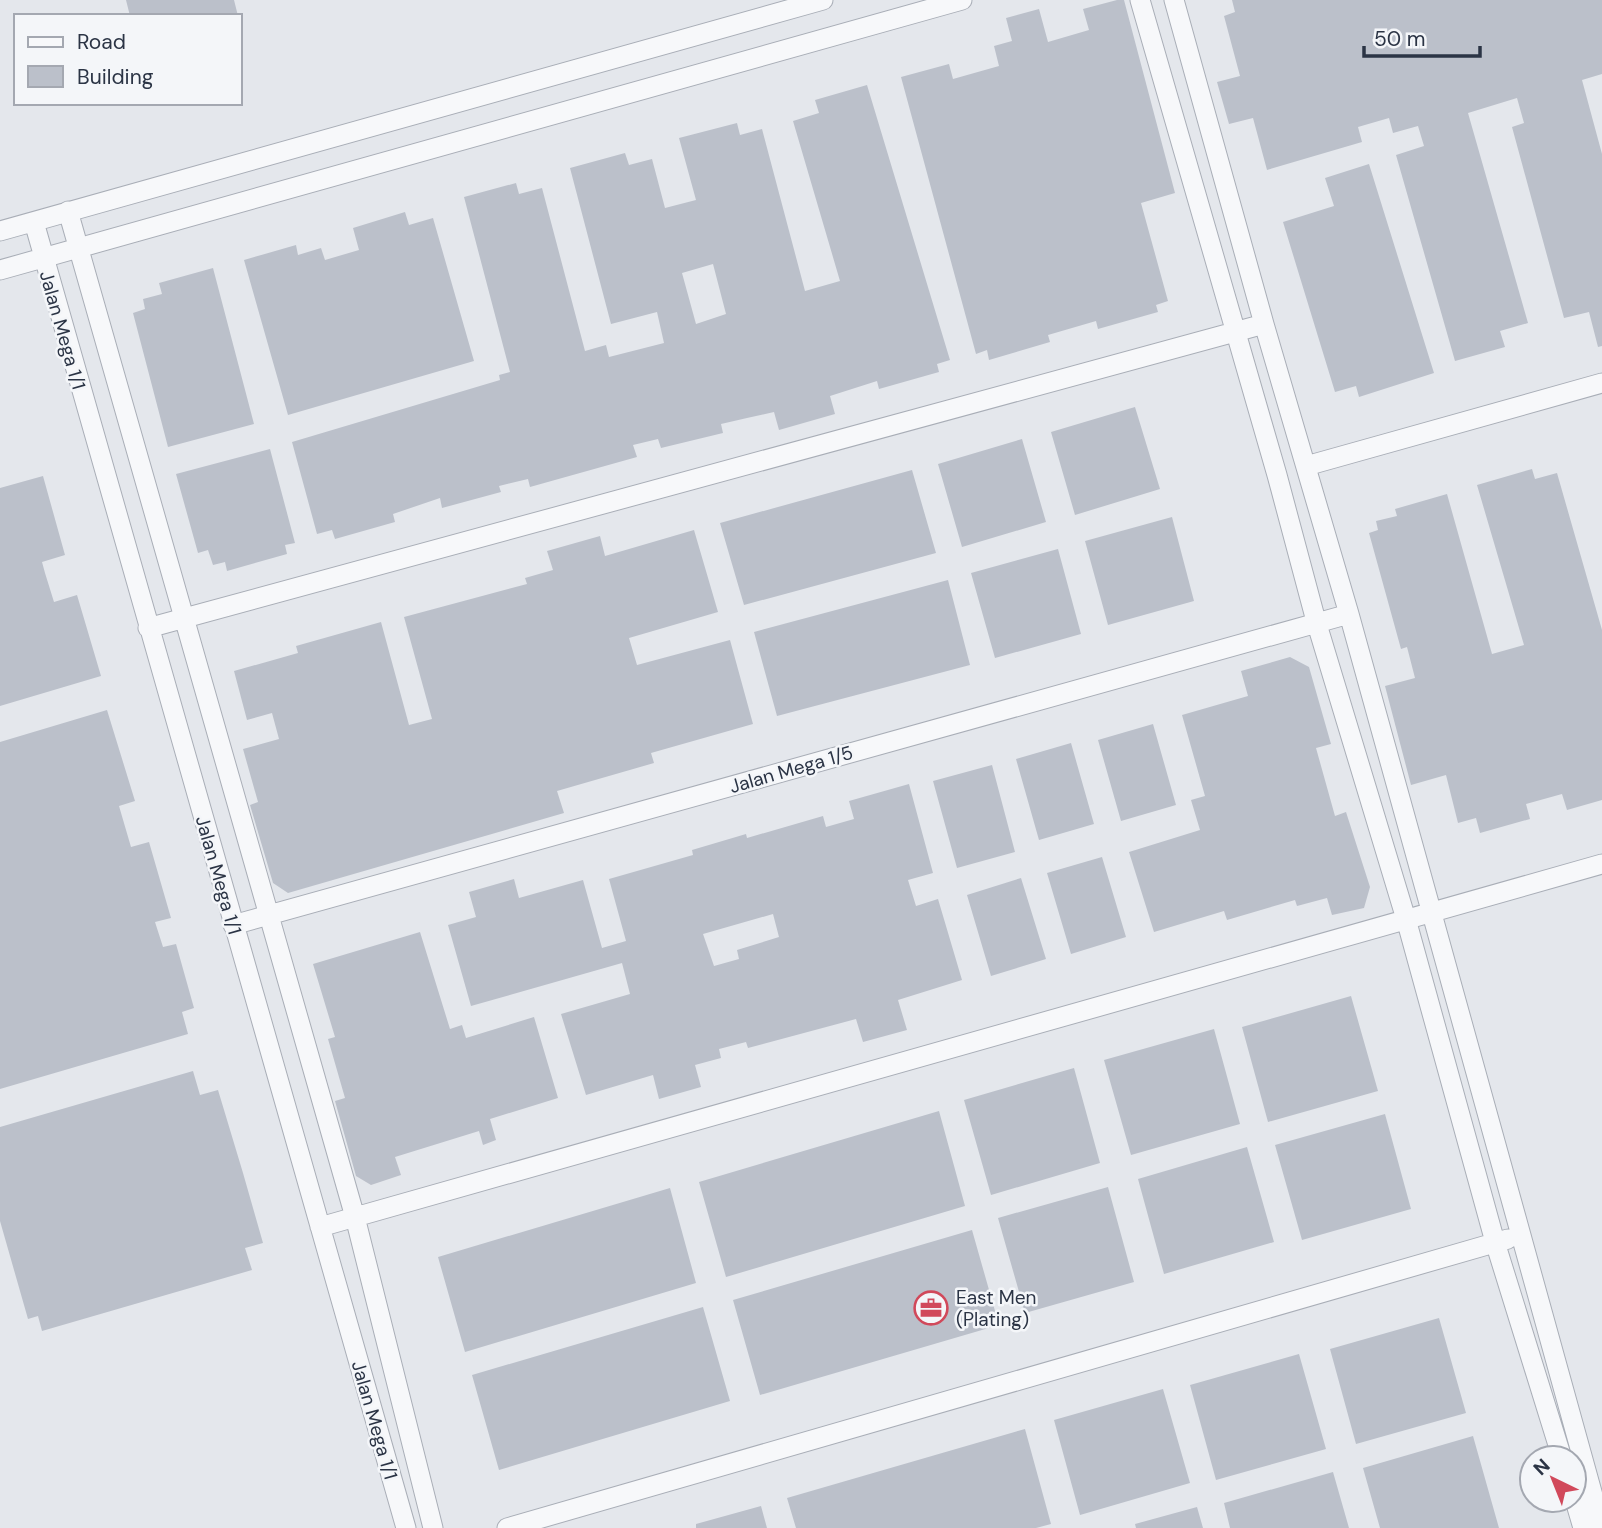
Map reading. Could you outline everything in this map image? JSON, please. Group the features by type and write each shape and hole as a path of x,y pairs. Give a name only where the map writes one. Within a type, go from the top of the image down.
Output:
{"street":[{"path":"0,232 824,0"},
{"path":"0,270 962,0"},
{"path":"1140,0 1277,475 1316,621 1406,919 1495,1242 1558,1444"},
{"path":"1174,0 1433,911 1521,1236 1592,1525"},
{"path":"68,211 355,1217 433,1528"},
{"name":"Jalan Mega 1/1","path":"34,222 42,258 406,1528"},
{"path":"148,628 1264,324"},
{"path":"1306,466 1602,383"},
{"name":"Jalan Mega 1/5","path":"233,925 1316,621 1349,614"},
{"path":"320,1227 1602,864"},
{"path":"507,1528 1521,1236"}],"building":[{"path":"126,0 234,0 238,14 130,14"},
{"path":"1124,0 1175,193 1141,203 1168,301 1156,305 1158,312 1098,329 1096,321 1048,335 1050,342 989,360 987,350 976,354 901,77 949,64 953,79 999,66 994,46 1012,41 1006,18 1039,9 1048,42 1089,30 1083,9"},
{"path":"1232,0 1602,0 1602,74 1582,80 1602,154 1602,346 1598,347 1589,312 1564,318 1512,127 1524,123 1517,98 1468,113 1528,323 1500,331 1505,347 1455,361 1396,155 1424,146 1418,126 1393,133 1389,118 1358,127 1362,142 1267,170 1253,118 1229,124 1217,82 1240,76 1224,16 1235,12"},
{"path":"867,85 950,360 937,364 939,372 879,389 877,381 830,396 835,414 779,430 774,412 747,418 721,424 723,433 661,448 658,439 633,445 637,457 530,487 528,479 499,486 501,492 442,508 440,498 393,514 395,522 335,539 332,530 317,534 292,442 500,380 499,375 510,372 464,197 516,183 519,194 542,188 585,351 606,345 609,357 664,343 657,312 611,324 570,168 625,153 629,165 652,159 665,208 696,200 679,138 737,123 740,135 762,129 805,291 840,281 793,121 819,113 815,100","holes":["713,264 726,314 696,324 682,273"]},
{"path":"1369,164 1434,373 1359,397 1356,386 1335,392 1283,222 1334,206 1325,178"},
{"path":"405,212 409,225 433,218 474,361 288,415 244,260 296,245 298,255 321,248 325,260 359,250 353,228"},
{"path":"213,268 254,424 168,447 133,313 145,309 143,299 162,294 159,283"},
{"path":"1135,407 1160,489 1075,515 1051,432"},
{"path":"1022,439 1046,522 962,547 938,464"},
{"path":"270,449 295,543 285,545 287,554 227,571 225,562 213,565 208,550 198,553 176,474"},
{"path":"1532,469 1535,479 1557,473 1602,630 1602,800 1567,810 1562,794 1526,804 1530,819 1480,833 1476,818 1458,823 1446,775 1411,785 1385,686 1415,678 1407,647 1401,649 1369,533 1378,530 1376,521 1397,516 1395,509 1447,494 1492,654 1524,645 1477,485"},
{"path":"912,470 936,553 744,605 720,523"},
{"path":"43,476 65,555 42,562 45,573 54,602 77,595 101,676 0,706 0,488"},
{"path":"1172,517 1194,601 1108,625 1085,541"},
{"path":"694,530 718,612 629,638 637,665 730,640 753,724 651,753 654,763 557,791 564,813 288,893 273,883 250,805 258,802 243,749 279,739 272,713 247,720 234,671 298,653 296,646 381,622 409,725 432,719 404,617 527,584 525,578 553,570 547,551 600,536 605,556"},
{"path":"1058,549 1081,634 995,658 971,573"},
{"path":"948,580 970,665 777,716 754,632"},
{"path":"1290,657 1309,667 1331,744 1316,748 1335,816 1346,812 1370,887 1364,908 1332,915 1327,898 1297,906 1295,900 1227,920 1224,911 1154,932 1129,852 1200,830 1191,800 1205,796 1182,715 1248,696 1241,671"},
{"path":"107,710 135,801 119,806 131,847 149,842 171,918 155,922 163,947 176,944 194,1008 182,1012 188,1034 0,1089 0,742"},
{"path":"1153,724 1176,805 1121,821 1098,740"},
{"path":"1071,743 1094,824 1039,840 1016,759"},
{"path":"992,765 1015,852 957,868 933,781"},
{"path":"909,784 933,873 908,880 916,906 938,899 962,980 898,1000 907,1030 863,1042 856,1019 748,1048 746,1042 719,1049 721,1058 695,1065 701,1087 659,1099 653,1075 586,1095 561,1014 630,994 622,963 471,1006 448,925 476,917 469,892 514,879 519,898 583,880 602,948 626,941 609,879 693,855 692,850 746,834 747,838 823,816 826,827 854,819 849,801","holes":["773,914 779,937 737,950 739,959 714,966 703,934"]},
{"path":"1102,857 1126,937 1071,954 1047,873"},
{"path":"1021,878 1046,959 991,976 967,895"},
{"path":"420,932 450,1029 462,1025 466,1038 534,1017 558,1098 490,1119 496,1140 483,1145 479,1131 395,1157 401,1175 371,1185 356,1176 335,1101 345,1098 328,1039 335,1037 313,964"},
{"path":"1351,996 1378,1091 1268,1122 1242,1027"},
{"path":"1214,1029 1240,1124 1131,1155 1104,1060"},
{"path":"1074,1068 1100,1163 991,1195 964,1100"},
{"path":"193,1071 200,1095 218,1090 243,1173 263,1243 245,1248 252,1270 42,1331 38,1316 28,1319 0,1221 0,1127"},
{"path":"939,1111 965,1206 726,1277 699,1182"},
{"path":"1385,1114 1411,1209 1302,1240 1275,1145"},
{"path":"1247,1147 1274,1242 1164,1274 1138,1179"},
{"path":"1108,1187 1134,1282 1025,1313 998,1218"},
{"path":"670,1188 696,1283 465,1352 438,1257"},
{"path":"972,1230 999,1325 760,1395 733,1300"},
{"path":"703,1307 730,1401 499,1470 472,1375"},
{"path":"1439,1318 1466,1413 1356,1444 1330,1349"},
{"path":"1299,1354 1326,1449 1216,1480 1190,1385"},
{"path":"1163,1389 1190,1483 1080,1515 1054,1420"},
{"path":"1025,1429 1051,1524 1036,1528 796,1528 787,1498"},
{"path":"1473,1436 1499,1528 1380,1528 1363,1468"},
{"path":"1333,1472 1349,1528 1230,1528 1224,1503"},
{"path":"761,1506 767,1528 696,1528 696,1524"},
{"path":"1197,1507 1203,1528 1136,1528 1135,1524"}],"place":[{"name":"East Men (Plating)","path":"931,1308"}]}
